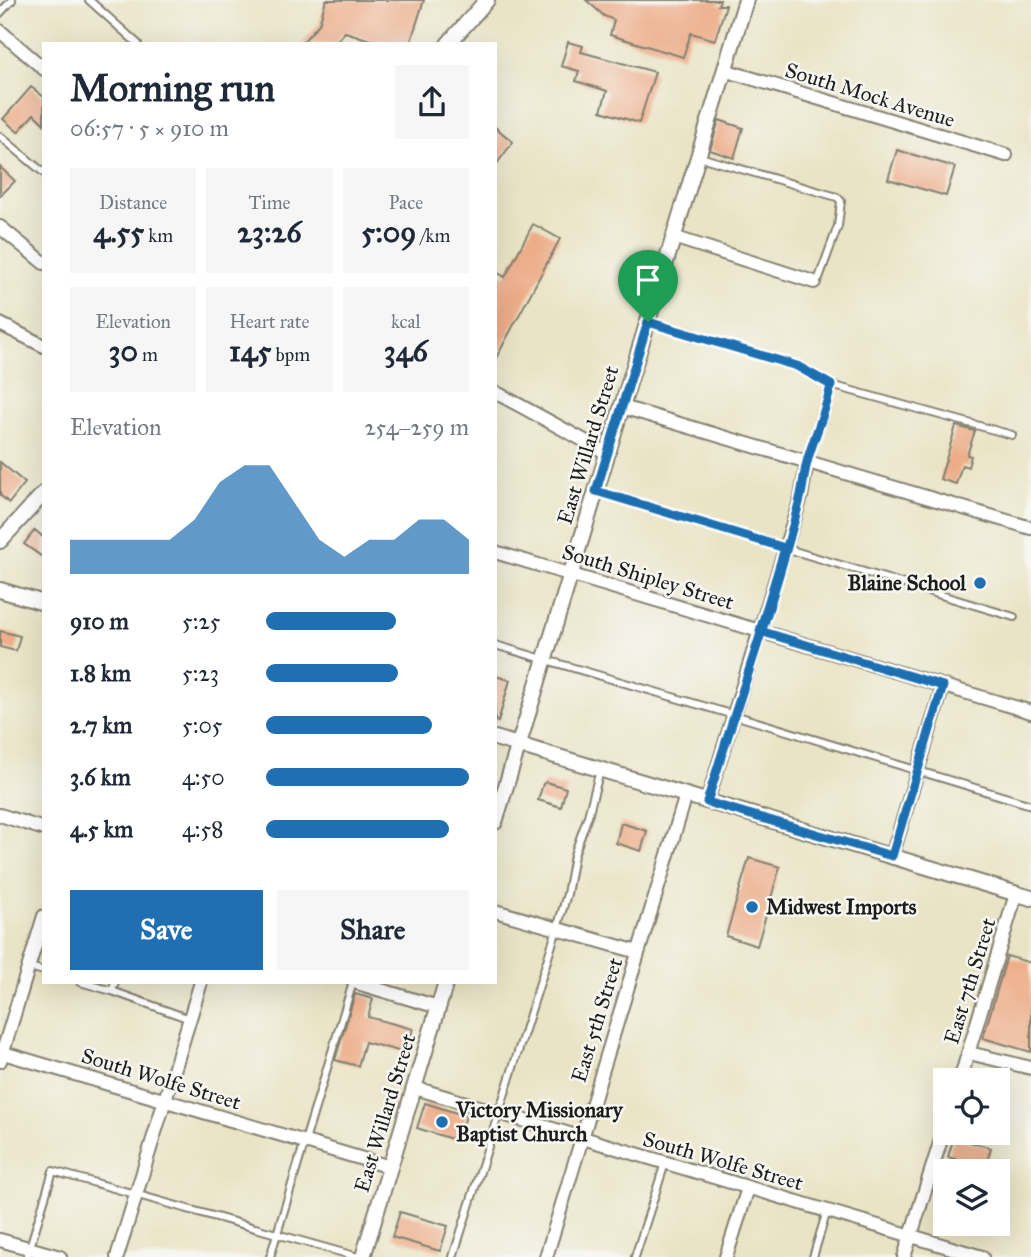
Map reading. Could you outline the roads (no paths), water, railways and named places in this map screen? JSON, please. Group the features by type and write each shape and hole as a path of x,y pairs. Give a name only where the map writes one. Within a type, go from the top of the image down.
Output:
{"street":[{"path":"450,42 487,0"},
{"name":"East Willard Street","path":"497,816 746,0"},
{"path":"0,31 42,67"},
{"name":"South Mock Avenue","path":"724,70 1006,155"},
{"path":"0,227 42,258"},
{"path":"673,237 814,282"},
{"path":"0,324 42,345"},
{"path":"497,393 607,453"},
{"path":"622,407 1031,528"},
{"path":"707,802 801,497 807,462"},
{"path":"0,541 42,495"},
{"name":"South Shipley Street","path":"497,553 1031,712"},
{"path":"0,590 42,602"},
{"path":"892,856 943,686"},
{"path":"497,739 1031,898"},
{"name":"East 5th Street","path":"546,1257 686,795"},
{"path":"0,815 42,828"},
{"name":"East 7th Street","path":"964,1068 1016,894"},
{"path":"497,912 638,951"},
{"path":"1,1055 42,923"},
{"path":"117,1257 200,984"},
{"path":"360,984 438,1007"},
{"name":"East Willard Street","path":"360,1257 445,984"},
{"path":"969,1052 1031,1068"},
{"name":"South Wolfe Street","path":"1,1055 165,1100 390,1167"},
{"name":"South Wolfe Street","path":"415,1088 982,1257"},
{"path":"904,1257 939,1145"},
{"path":"726,1257 748,1188"},
{"path":"0,1240 29,1253 60,1257"}],"lane":[{"path":"0,13 12,0"},
{"path":"89,0 136,42"},
{"path":"0,136 42,171"},
{"path":"698,157 837,197 841,201 838,226 820,278 814,282"},
{"path":"648,322 797,366 831,385 1012,435"},
{"path":"807,462 824,415 831,385"},
{"path":"596,491 1014,617"},
{"path":"497,646 1031,806"},
{"path":"453,1257 557,929 574,855 588,816 600,769"},
{"path":"29,967 42,970"},
{"path":"87,984 190,1019"},
{"path":"113,991 115,984"},
{"path":"270,1257 352,984"},
{"path":"635,1257 665,1163"},
{"path":"29,1253 53,1171 360,1257"},
{"path":"813,1257 827,1212"}],"place":[{"name":"Blaine School","path":"980,583"},
{"name":"Midwest Imports","path":"752,907"},
{"name":"Victory Missionary Baptist Church","path":"442,1122"}]}
